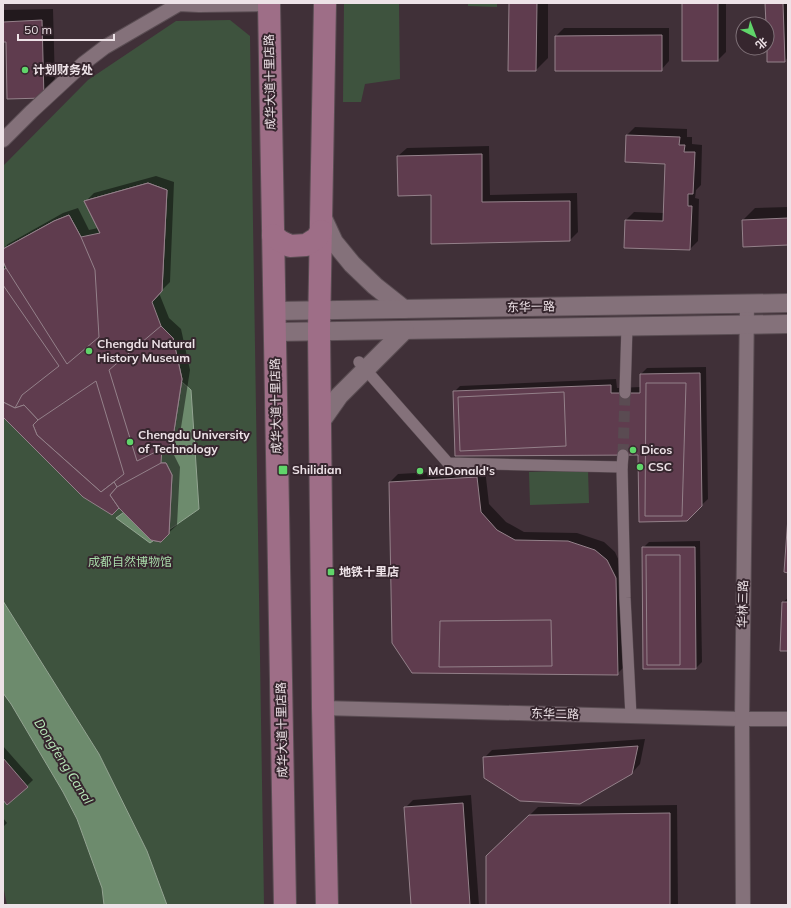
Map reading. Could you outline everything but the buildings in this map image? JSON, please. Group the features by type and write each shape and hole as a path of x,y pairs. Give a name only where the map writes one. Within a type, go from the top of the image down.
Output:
{"main road":[{"path":"325,3 319,321 323,708 327,905"},
{"name":"成华大道十里店路","path":"269,4 285,905"},
{"path":"273,235 280,241 290,246 306,245 317,238 322,223"}],"street":[{"path":"3,140 84,63 105,47 179,4 269,4"},
{"path":"322,223 334,242 352,264 375,286 404,309"},
{"name":"东华一路","path":"319,321 404,309 788,303"},
{"name":"华林三路","path":"743,905 742,719 747,304"},
{"name":"东华一路","path":"275,321 319,321 405,330 788,324"},
{"path":"625,393 627,326"},
{"path":"320,423 362,366 405,330"},
{"path":"362,366 448,463 622,467"},
{"path":"623,455 625,598 631,716"},
{"name":"东华二路","path":"323,708 788,719"}],"green space":[{"path":"344,3 399,3 400,79 365,84 361,102 343,102"},
{"path":"468,3 497,3 497,7 468,6"},
{"name":"成都自然博物馆","path":"230,20 250,36 264,905 167,905 147,851 99,754 3,601 3,166 88,80 176,21"},
{"path":"588,470 589,503 530,505 529,472"},
{"path":"3,693 63,792 77,819 102,888 104,905 7,905 3,885"}],"water":[{"path":"182,382 191,390 199,509 150,543 116,518 158,487 162,389"},
{"name":"Dongfeng Canal","path":"3,601 99,754 147,851 167,905 104,905 102,888 77,819 63,792 3,693"}],"tunnel":[{"path":"623,455 625,393"}],"place":[{"name":"计划财务处","path":"25,70"},
{"name":"Chengdu Natural History Museum","path":"89,351"},
{"name":"Chengdu University of Technology","path":"130,442"},
{"name":"Dicos","path":"633,450"},
{"name":"CSC","path":"640,467"},
{"name":"Shilidian","path":"283,470"},
{"name":"McDonald's","path":"420,471"},
{"name":"地铁十里店","path":"331,572"}]}
